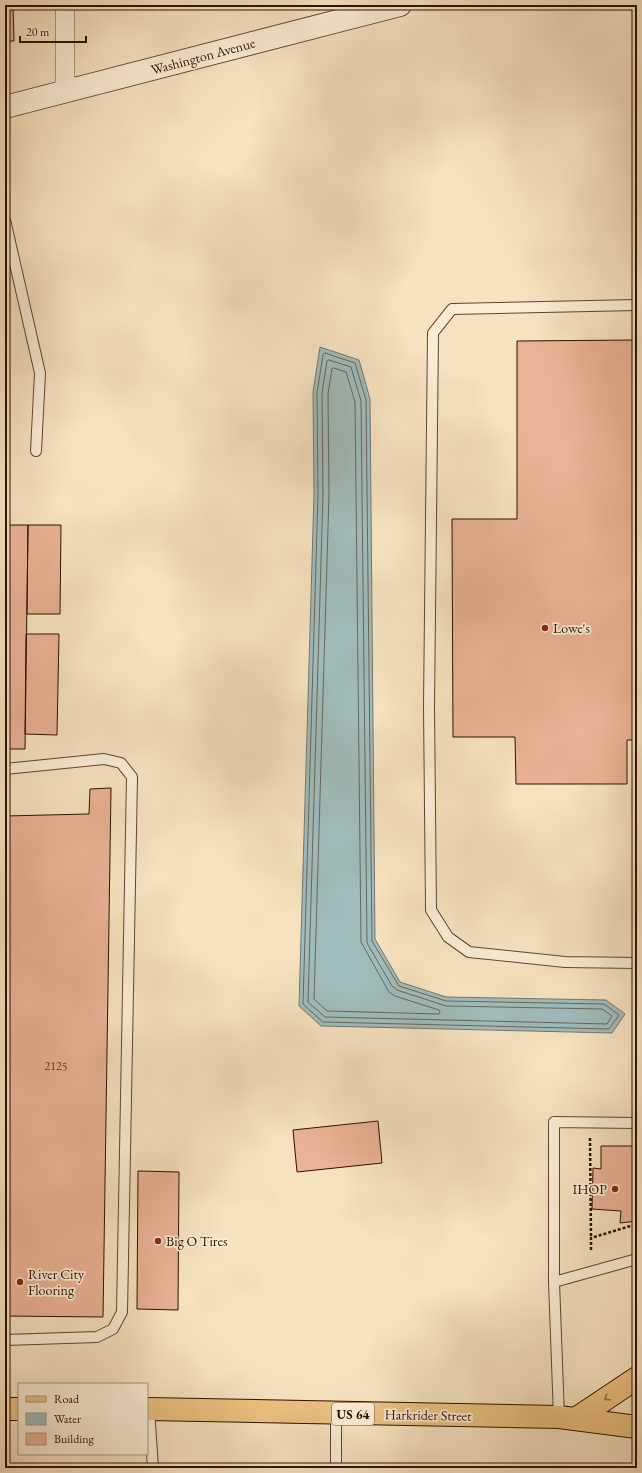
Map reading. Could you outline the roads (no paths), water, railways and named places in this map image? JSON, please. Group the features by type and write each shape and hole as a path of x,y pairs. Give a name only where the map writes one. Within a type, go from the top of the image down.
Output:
{"main road":[{"path":"568,1418 637,1378"},
{"path":"5,1409 18,1409"},
{"name":"Harkrider Street","path":"148,1409 568,1418 637,1427"}],"street":[{"path":"65,5 65,92"},
{"name":"Washington Avenue","path":"5,107 400,5"}],"lane":[{"path":"5,220 40,373 36,451"},
{"path":"637,305 452,309 434,333 429,706 431,910 448,937 469,952 565,962 637,963"},
{"path":"5,769 104,759 121,763 132,777 122,1312 113,1329 97,1337 5,1340"},
{"path":"568,1418 554,1282 554,1122 637,1123"},
{"path":"554,1282 637,1259"},
{"path":"148,1409 153,1468"},
{"path":"336,1413 336,1468"}],"water":[{"path":"320,347 359,360 370,399 375,939 400,982 446,997 606,1000 625,1014 612,1033 321,1026 299,1006 314,494 313,392"}],"place":[{"name":"Lowe's","path":"545,628"},
{"name":"IHOP","path":"615,1189"},
{"name":"Big O Tires","path":"158,1241"},
{"name":"River City Flooring","path":"20,1282"}]}
